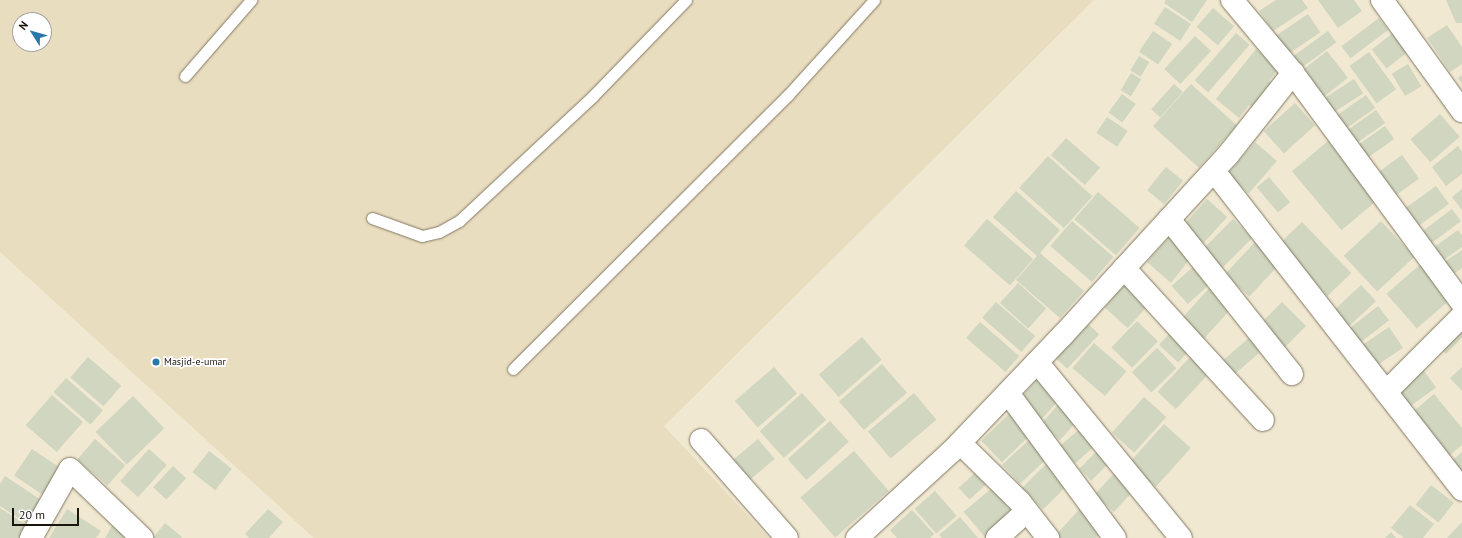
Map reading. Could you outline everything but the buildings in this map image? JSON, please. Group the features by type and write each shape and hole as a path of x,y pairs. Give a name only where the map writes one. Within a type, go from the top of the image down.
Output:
{"street":[{"path":"1232,0 1293,73 1462,303"},
{"path":"1382,0 1462,111"},
{"path":"857,538 960,443 1008,393 1214,171 1293,73"},
{"path":"1214,171 1462,490"},
{"path":"1169,219 1292,374"},
{"path":"1124,268 1263,420"},
{"path":"1386,392 1462,316"},
{"path":"1037,362 1180,538"},
{"path":"1008,393 1115,538"},
{"path":"701,440 787,538"},
{"path":"960,443 1027,511 1048,538"},
{"path":"31,538 70,469 142,538"},
{"path":"997,538 1027,511"}],"lane":[{"path":"185,76 251,0"},
{"path":"372,218 422,236 439,232 458,221 592,97 686,0"},
{"path":"513,368 788,96 874,0"}],"shaded area":[{"path":"0,0 1094,0 664,426 769,538 314,538 0,252"}],"place":[{"name":"Masjid-e-umar","path":"156,362"}]}
